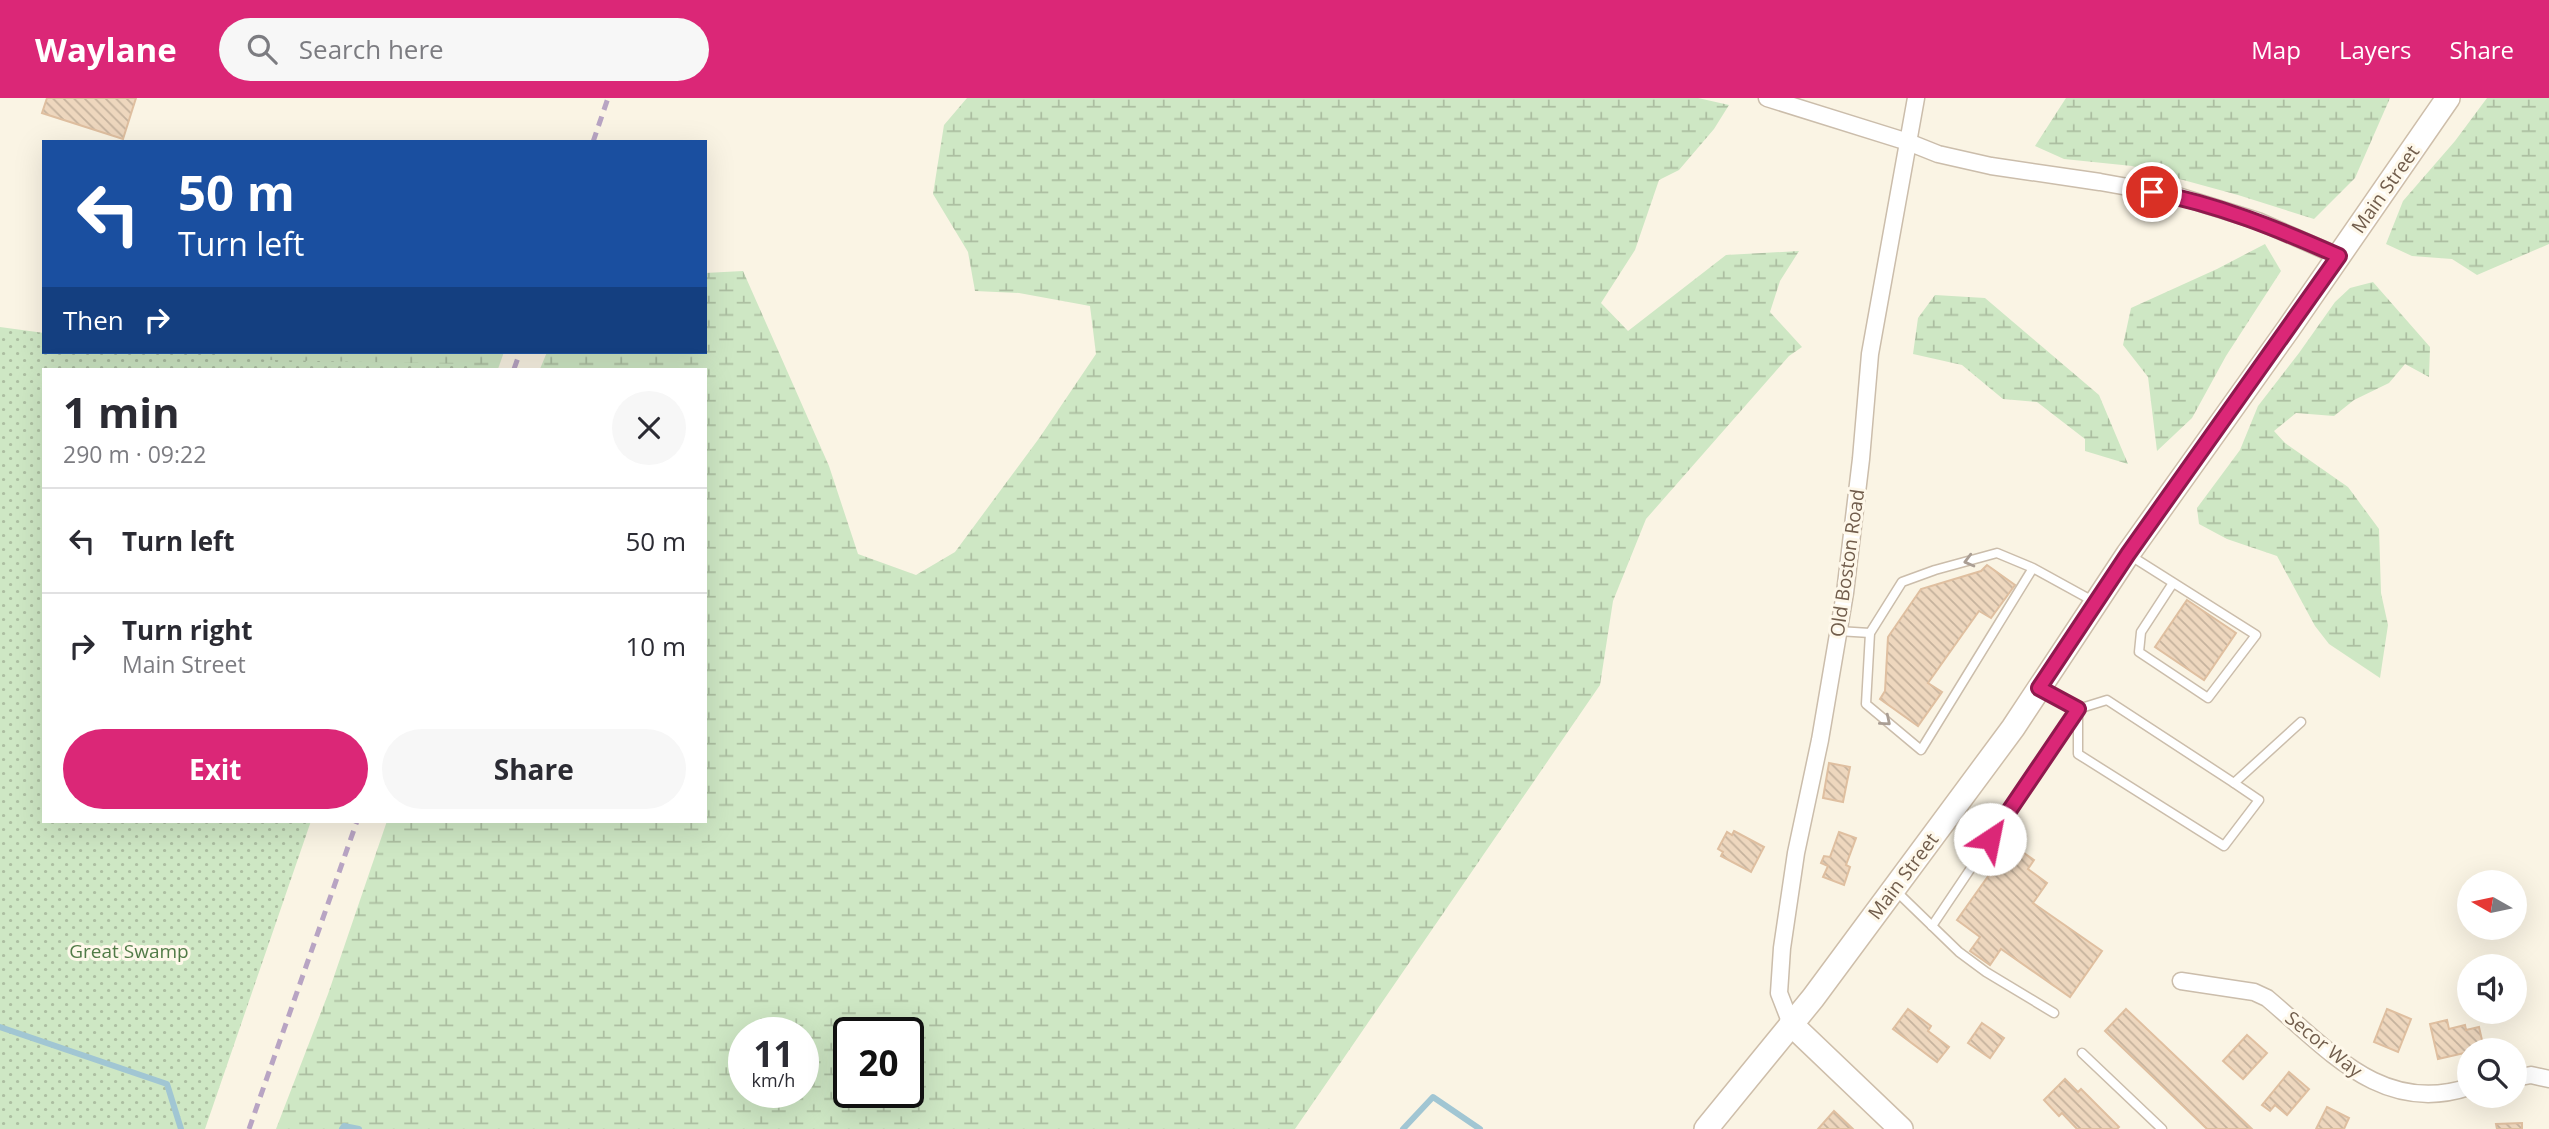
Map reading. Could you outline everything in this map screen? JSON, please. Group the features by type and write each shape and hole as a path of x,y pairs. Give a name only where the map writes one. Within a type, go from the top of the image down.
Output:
{"main road":[{"name":"Main Street","path":"1706,1129 1791,1024 2013,728 2128,554 2448,98"},
{"path":"1791,1024 1901,1129"}],"street":[{"path":"1766,98 1908,142 1938,154 1991,166 2178,196 2258,221 2339,256"},
{"name":"Old Boston Road","path":"1791,1024 1779,993 1782,947 1796,853 1820,740 1838,631 1861,459 1870,354 1916,98"},
{"name":"Secor Way","path":"2181,981 2254,992 2267,998 2344,1065 2374,1083 2404,1092 2432,1096 2457,1090"},
{"path":"2527,1076 2549,1079"}],"lane":[{"path":"2033,568 1921,750 1866,704 1870,634 1902,582 1997,553 2033,568 2096,603"},
{"path":"2128,554 2256,635 2208,698 2139,652 2141,632 2173,583"},
{"path":"1838,631 1870,634"},
{"path":"2039,688 2078,709"},
{"path":"1932,926 2078,709 2106,701 2259,800 2224,846 2078,754 2078,709"},
{"path":"2234,783 2301,722"},
{"path":"1894,888 1959,952 1986,972 2054,1013"},
{"path":"2082,1054 2162,1129"}],"green space":[{"path":"967,98 1698,98 1729,105 1714,129 1679,170 1659,180 1635,250 1601,303 1628,331 1726,255 1799,251 1780,281 1770,312 1802,347 1789,356 1646,519 1613,601 1600,685 1295,1129 276,1129 328,994 386,823 707,823 707,368 540,368 546,354 707,354 707,273 743,271 829,466 858,554 916,575 955,552 1040,437 1096,354 1090,306 1019,293 975,291 968,252 933,194 944,125"},
{"path":"2066,98 2390,98 2355,178 2314,219 2132,166 2064,159 2035,146"},
{"path":"2487,98 2549,98 2549,244 2477,275 2452,259 2412,256 2386,244 2403,201 2455,141"},
{"path":"2265,244 2281,271 2226,356 2192,418 2157,451 2148,377 2123,345 2131,308"},
{"path":"2373,282 2430,347 2429,377 2405,364 2389,383 2354,400 2334,416 2296,413 2274,431 2285,443 2348,487 2379,529 2381,593 2388,625 2380,678 2329,644 2315,626 2277,556 2227,539 2199,524 2197,508 2240,450 2258,406 2335,302 2350,288"},
{"path":"1935,295 1985,298 2099,395 2128,464 2085,451 2085,439 2037,402 2003,399 1962,365 1913,354 1918,318"},
{"name":"Great Swamp","path":"0,327 42,333 42,354 218,354 268,360 469,364 467,368 42,368 42,823 310,823 205,1129 0,1129"},
{"path":"167,354 503,354 498,368 147,368"}],"building":[{"path":"47,98 136,98 123,139 42,113"},
{"path":"1987,565 2015,585 1991,618 1979,611 1928,683 1942,692 1918,726 1880,699 1885,691 1888,637 1921,589 1981,571"},
{"path":"2187,600 2236,633 2204,680 2155,647"},
{"path":"1829,763 1850,767 1843,802 1823,798"},
{"path":"1734,831 1764,847 1751,872 1721,856 1723,852 1718,849 1727,832 1732,835"},
{"path":"1839,832 1856,838 1846,865 1850,867 1844,885 1823,877 1828,866 1821,863 1824,856 1830,857"},
{"path":"2011,844 2034,860 2028,869 2047,883 2033,903 2102,951 2070,997 2001,949 1990,965 1970,951 1980,937 1957,920"},
{"path":"1908,1009 1931,1026 1928,1031 1949,1047 1937,1062 1893,1029"},
{"path":"2126,1009 2252,1129 2207,1129 2105,1031"},
{"path":"2387,1009 2411,1019 2398,1052 2374,1042"},
{"path":"2447,1020 2449,1029 2465,1025 2466,1030 2479,1027 2482,1038 2457,1038 2457,1055 2438,1059 2430,1024"},
{"path":"1982,1023 2004,1038 1990,1058 1968,1043"},
{"path":"2247,1035 2267,1053 2243,1079 2223,1061"},
{"path":"2289,1072 2309,1089 2287,1115 2275,1105 2270,1111 2262,1105"},
{"path":"2065,1079 2078,1092 2081,1089 2119,1127 2077,1129 2062,1113 2059,1116 2044,1100"},
{"path":"2327,1107 2349,1118 2344,1129 2316,1129"},
{"path":"1834,1111 1853,1129 1818,1129"},
{"path":"2522,1123 2522,1129 2497,1129 2496,1124"}],"waterway":[{"path":"0,1027 167,1084 181,1129"},
{"path":"1403,1129 1433,1097 1480,1129"},
{"path":"342,1129 344,1126 359,1129"}],"railway":[{"path":"594,140 608,98"},
{"path":"514,368 519,354"},
{"path":"249,1129 356,823"}],"route":[{"path":"1990,839 2078,709 2039,688 2128,554 2339,256 2258,221 2178,196 2152,192"}]}
